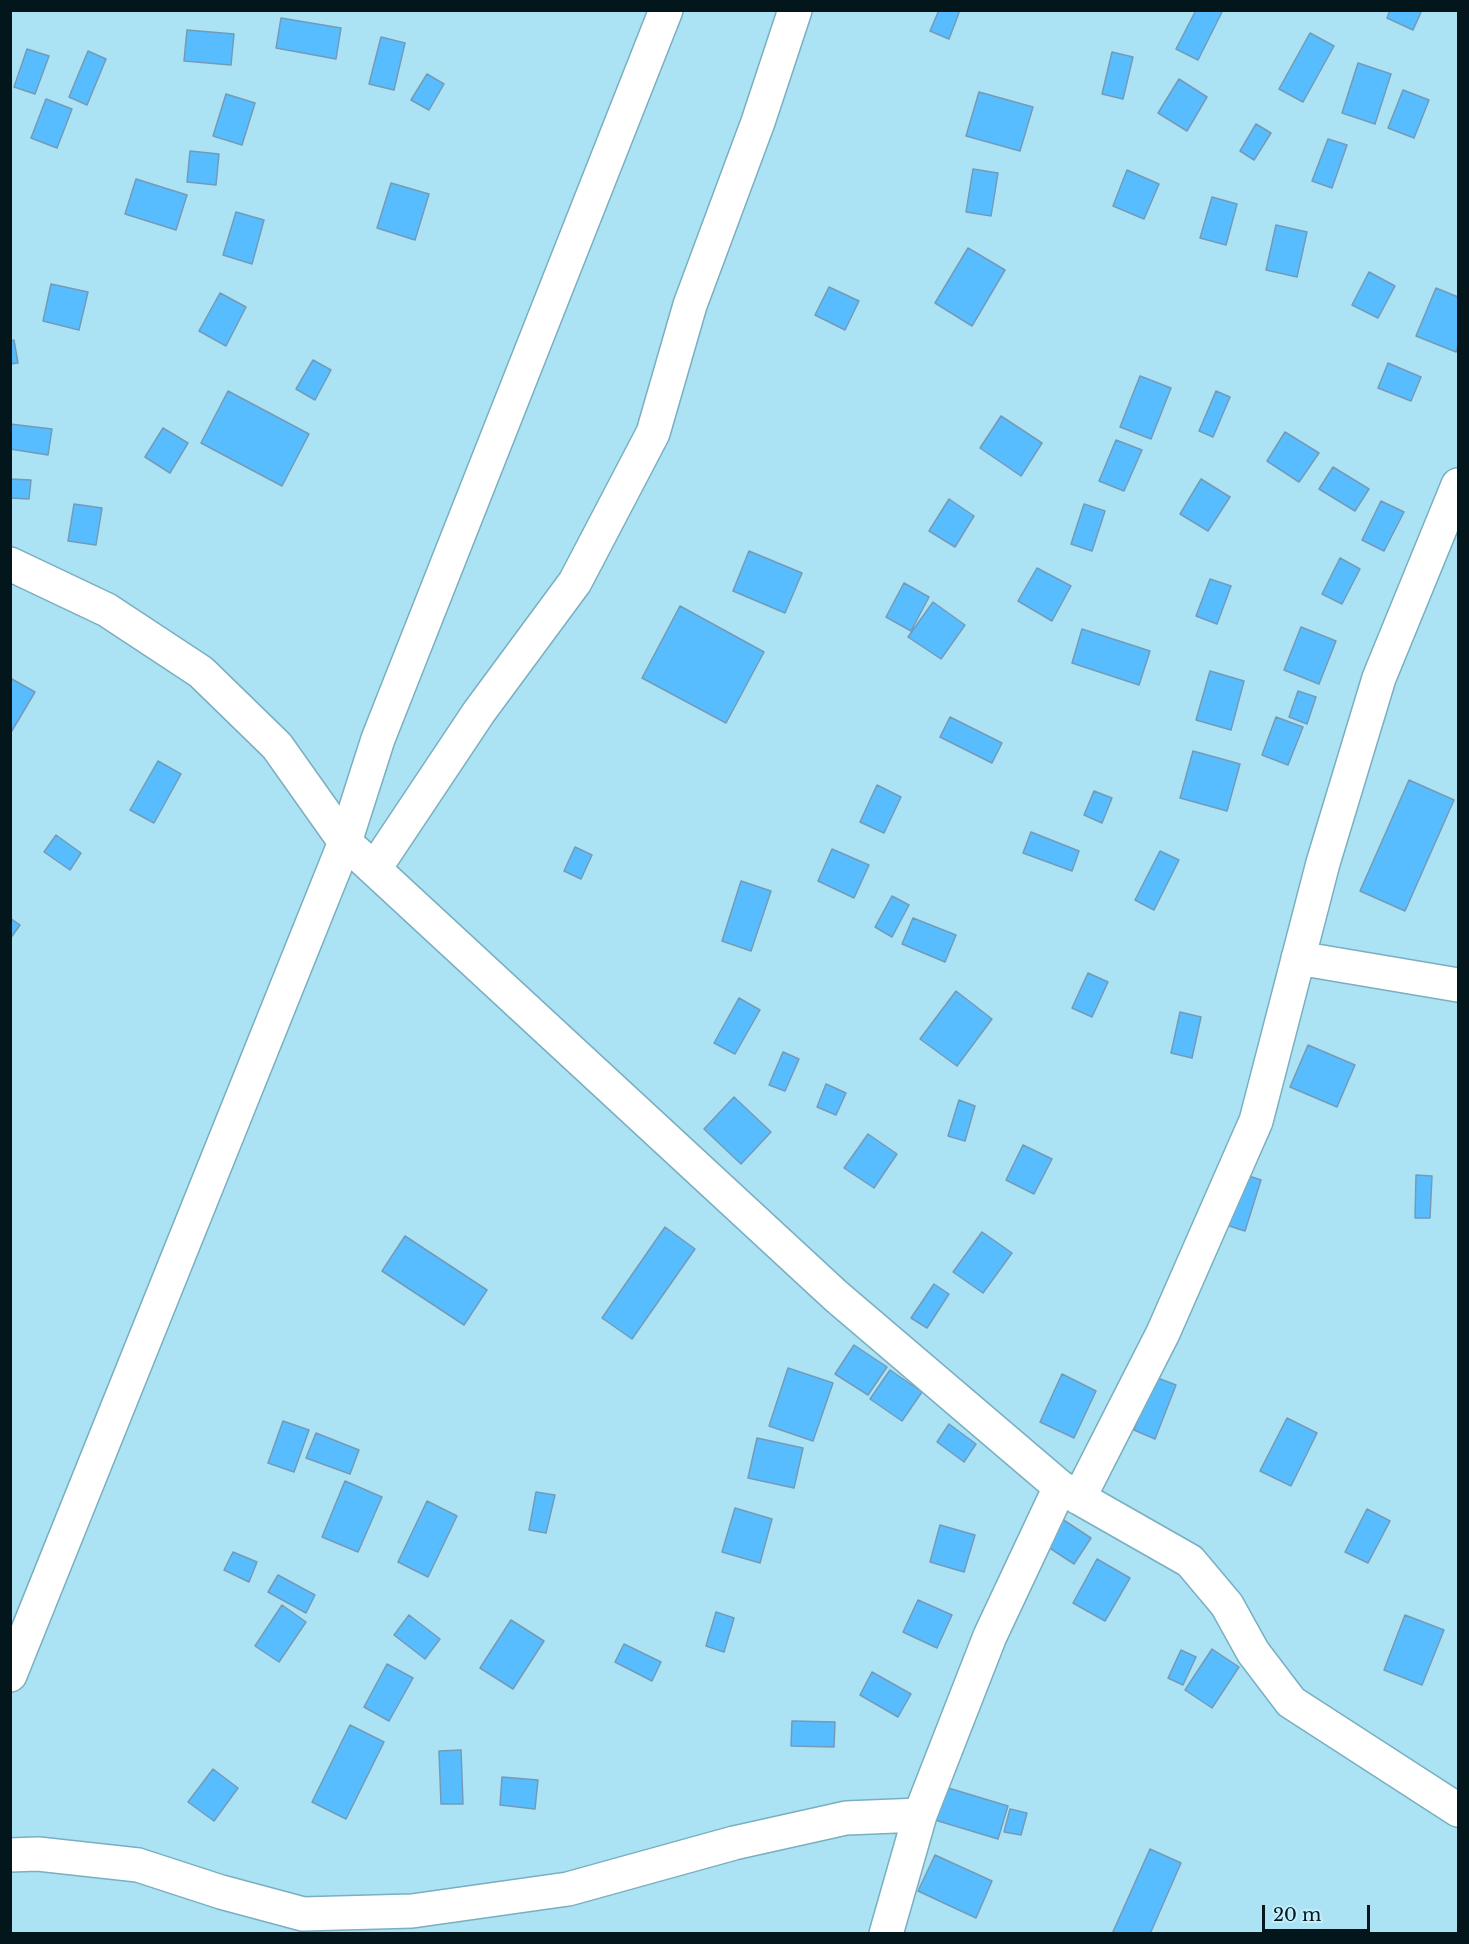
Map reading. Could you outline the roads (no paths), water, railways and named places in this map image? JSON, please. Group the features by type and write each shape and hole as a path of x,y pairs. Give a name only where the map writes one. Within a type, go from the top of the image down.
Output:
{"street":[{"path":"10,1675 345,842 378,739 666,10"},
{"path":"375,868 479,712 575,582 653,434 690,305 758,122 795,10"},
{"path":"886,1934 920,1815 990,1636 1069,1493 1163,1333 1256,1121 1323,862 1379,678 1458,485"},
{"path":"10,564 107,610 201,672 277,746 345,842 836,1296 1069,1493 1190,1561 1227,1605 1252,1652 1291,1702 1458,1810"},
{"path":"1298,958 1458,985"},
{"path":"10,1855 38,1854 138,1865 221,1892 303,1914 412,1911 568,1889 734,1843 846,1818 920,1815"}]}
